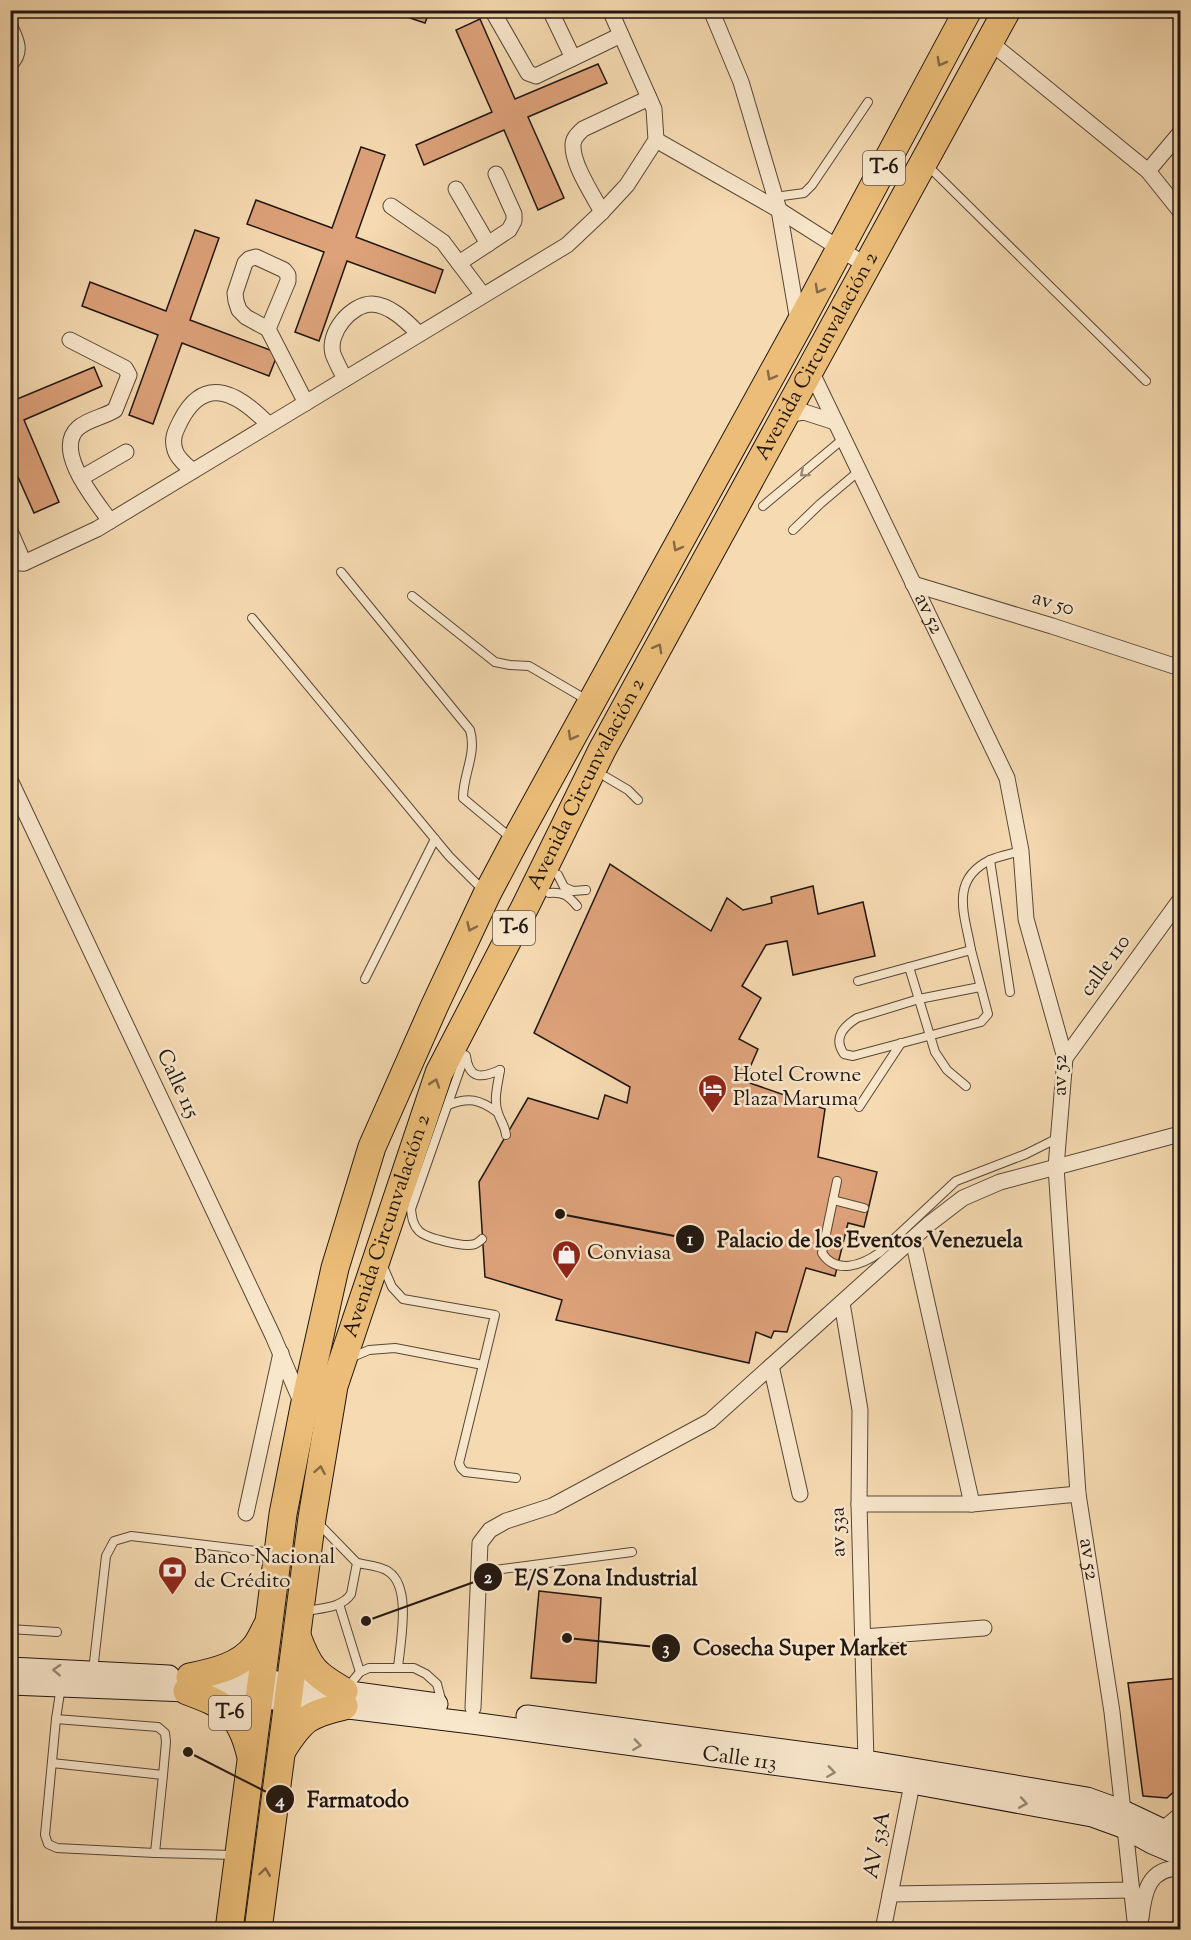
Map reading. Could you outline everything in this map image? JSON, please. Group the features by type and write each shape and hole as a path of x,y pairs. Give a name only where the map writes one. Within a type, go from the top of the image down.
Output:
{"highway":[{"name":"Avenida Circunvalación 2","path":"229,1929 283,1514 335,1268 372,1147 487,894 840,250 968,10"},
{"name":"Avenida Circunvalación 2","path":"258,1929 312,1518 334,1386 439,1073 526,905 602,750 1007,10"},
{"path":"188,1684 240,1660 255,1647 269,1622"},
{"path":"281,1753 296,1729 306,1719 322,1711 349,1690 314,1671 306,1660 298,1624"},
{"name":"T-6","path":"188,1684 236,1718 245,1732 251,1756"}],"street":[{"path":"492,10 528,74 536,76 621,35"},
{"path":"550,10 573,58"},
{"path":"10,531 17,563 65,545 110,521 567,245 602,212 627,184 656,140 654,109 610,10"},
{"path":"711,10 741,82 777,204 799,325"},
{"path":"10,27 19,50 10,64"},
{"path":"990,42 1148,171 1180,211"},
{"path":"602,212 576,160 572,143 583,129 649,98"},
{"path":"1148,171 1180,133"},
{"path":"656,140 777,204 840,250 867,266"},
{"path":"459,263 509,231 514,220 514,214 495,174"},
{"path":"456,189 488,244"},
{"path":"391,206 443,243 483,295"},
{"path":"267,329 288,281 288,275 284,270 256,257 244,263 235,293 239,310 246,317 267,329 306,403"},
{"path":"345,379 332,351 337,326 351,312 372,304 402,317 419,334"},
{"path":"70,340 125,368 129,375 115,410 78,427 72,436 70,447 72,461 81,478 110,521"},
{"name":"av 52","path":"810,369 1007,778 1021,851 1026,919 1065,1058 1056,1167 1078,1494 1112,1712 1138,1929"},
{"path":"193,471 175,452 173,436 193,401 204,393 220,392 243,402 252,407 269,425"},
{"path":"785,415 804,412 836,422"},
{"path":"81,478 126,452"},
{"name":"av 50","path":"913,584 1180,668"},
{"name":"Calle 115","path":"10,780 281,1353 304,1407"},
{"name":"calle 110","path":"1065,1058 1180,900"},
{"path":"472,1708 480,1543 489,1530 506,1521 552,1506 710,1421 963,1198 1000,1182 1180,1134"},
{"path":"913,1240 972,1504"},
{"name":"av 53a","path":"842,1303 860,1410 859,1504 866,1761"},
{"path":"246,1513 281,1353"},
{"path":"771,1366 800,1494"},
{"path":"859,1504 972,1504 1078,1494"},
{"path":"862,1637 984,1628"},
{"path":"10,1668 92,1672 188,1684"},
{"path":"10,1684 62,1686 188,1684"},
{"name":"Calle 113","path":"188,1684 289,1692 349,1690 866,1761 914,1776"},
{"name":"Calle 113","path":"349,1690 914,1776 1087,1798 1124,1820 1152,1843 1180,1855"},
{"name":"AV 53A","path":"883,1929 914,1776"},
{"path":"1171,1834 1180,1815"},
{"name":"Calle 113","path":"1124,1820 1171,1834"},
{"path":"1138,1929 1146,1888 1155,1876 1167,1869 1180,1868"},
{"path":"890,1894 1132,1890"}],"lane":[{"path":"777,204 804,193 868,102"},
{"path":"924,162 1146,381"},
{"path":"763,506 843,439"},
{"path":"793,530 860,470"},
{"path":"341,572 470,730 473,753 463,789 463,798 515,841"},
{"path":"412,596 495,662 529,666 591,702"},
{"path":"252,618 435,839 487,894"},
{"path":"606,777 628,790 638,800"},
{"path":"365,979 435,839"},
{"path":"980,987 919,999 857,1018 843,1031 839,1037 838,1046 843,1054 853,1056 977,1025 985,1019 988,1014 971,950 962,902 963,888 967,879 990,860 1021,851"},
{"path":"990,860 1010,992"},
{"path":"558,875 564,887 573,891 586,890"},
{"path":"549,893 560,892 569,896 577,906"},
{"path":"858,981 971,950"},
{"path":"909,967 928,1036 935,1052 947,1070 966,1086"},
{"path":"859,1107 901,1043"},
{"path":"482,1239 476,1244 468,1245 432,1238 420,1233 413,1222 411,1209 465,1055 467,1067 474,1074 485,1076 500,1070 496,1095 497,1112"},
{"path":"448,1105 474,1100 486,1104 497,1112 505,1126 506,1136"},
{"path":"837,1181 822,1253 826,1259 852,1266 865,1263 879,1253 956,1181 1026,1154 1058,1138"},
{"path":"833,1200 864,1208"},
{"path":"377,1254 392,1287 403,1299 495,1315 459,1463 460,1468 465,1472 516,1478"},
{"path":"343,1360 369,1350 395,1348 483,1365"},
{"path":"312,1518 357,1563 388,1571 397,1581 402,1596 398,1668"},
{"path":"92,1672 106,1556 114,1541 131,1536 278,1554"},
{"path":"479,1572 632,1552"},
{"path":"298,1624 339,1604 351,1594 357,1563"},
{"path":"339,1604 349,1690"},
{"path":"10,1629 57,1632"},
{"path":"349,1690 369,1668 414,1668 426,1674 437,1684 442,1704"},
{"path":"62,1686 56,1719 45,1835 48,1844 57,1848 238,1856"},
{"path":"56,1719 158,1727 165,1733 155,1853"},
{"path":"52,1763 163,1775"}],"building":[{"path":"403,10 430,10 425,23 401,15"},
{"path":"480,19 515,99 598,64 607,83 528,117 564,198 538,210 504,130 424,165 416,145 492,112 456,30"},
{"path":"361,147 385,155 356,237 443,270 435,293 347,261 319,341 295,332 324,252 247,224 256,200 332,228"},
{"path":"195,230 219,238 190,320 278,353 269,376 182,343 153,424 129,415 158,335 82,306 90,282 166,311"},
{"path":"94,367 102,386 24,420 59,502 34,513 10,459 10,402"},
{"name":"Hotel Crowne Plaza Maruma","path":"610,864 711,931 727,898 743,910 772,903 771,897 813,886 818,914 863,902 875,956 793,975 787,941 766,945 742,986 761,998 739,1039 758,1049 744,1081 825,1109 818,1157 877,1172 864,1227 848,1223 835,1276 806,1268 787,1332 774,1331 771,1338 756,1332 749,1363 556,1320 562,1300 485,1277 479,1182 528,1098 598,1119 605,1095 627,1103 630,1087 534,1033"},
{"path":"539,1591 601,1598 596,1683 531,1678"},
{"path":"1180,1678 1180,1786 1167,1798 1143,1796 1128,1683"}],"place":[{"name":"Hotel Crowne Plaza Maruma","path":"712,1114"},
{"name":"Palacio de los Eventos Venezuela","path":"560,1214"},
{"name":"Conviasa","path":"566,1280"},
{"name":"Banco Nacional de Crédito","path":"173,1596"},
{"name":"E/S Zona Industrial","path":"366,1621"},
{"name":"Cosecha Super Market","path":"567,1638"},
{"name":"Farmatodo","path":"188,1752"}]}
